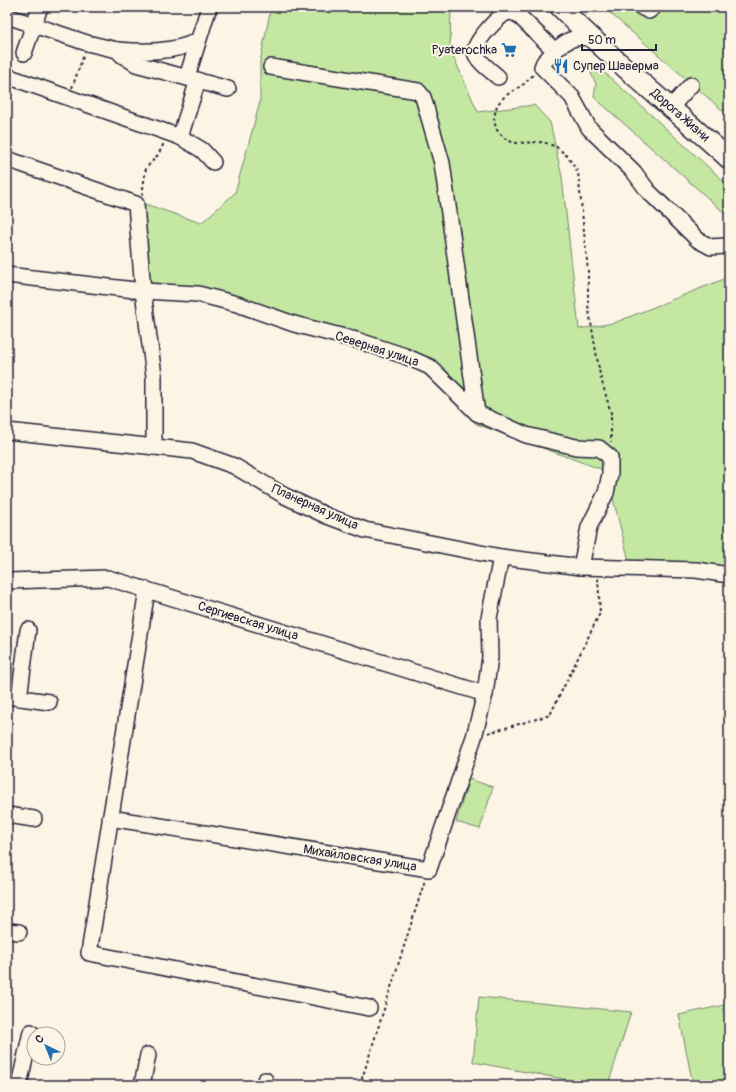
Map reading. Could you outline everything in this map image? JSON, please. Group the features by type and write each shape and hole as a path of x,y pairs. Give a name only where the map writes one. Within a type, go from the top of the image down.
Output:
{"main road":[{"name":"Дорога Жизни","path":"568,9 593,40 617,62 672,107 729,159"}],"street":[{"path":"24,53 40,7"},
{"path":"173,138 192,78 198,41 210,7"},
{"path":"641,7 649,11 654,7"},
{"path":"560,46 567,26 568,9"},
{"path":"498,77 476,57 474,50 477,42 503,14 510,12 517,14 560,46"},
{"path":"7,16 87,43 117,50 143,52 189,46 198,41"},
{"path":"593,40 579,37 560,46 544,62 542,67 572,97 589,128 634,172 648,191 698,240 711,247 725,246"},
{"path":"117,50 136,64 228,89"},
{"path":"271,67 418,91 423,97 442,163 477,413"},
{"path":"7,76 69,98 202,150 213,162"},
{"path":"672,107 692,86"},
{"path":"7,159 136,204 143,291 154,376 154,447"},
{"name":"Северная улица","path":"7,275 143,291 198,294 237,304 294,324 356,340 405,356 430,367 477,413 526,435 576,447 600,448 610,458"},
{"name":"Планерная улица","path":"7,431 192,451 234,466 285,496 327,516 365,530 501,557 582,567 696,570 729,575"},
{"path":"582,567 589,527 606,493 610,474 610,458"},
{"name":"Михайловская улица","path":"110,818 429,868 474,737 485,694 490,656 489,618 501,557"},
{"name":"Сергиевская улица","path":"7,581 108,578 485,694"},
{"path":"147,590 88,953 369,1008"},
{"path":"28,630 13,697 49,702"},
{"path":"7,815 34,819"},
{"path":"19,1085 26,1054"},
{"path":"142,1085 148,1055"}],"path":[{"path":"69,98 87,43"},
{"path":"542,67 524,84 505,96 497,105 494,118 496,129 504,138 514,143 543,142 557,146 568,157 578,172 588,271 588,305 600,375 611,414 610,458"},
{"path":"142,192 146,168 173,138"},
{"path":"474,737 550,715 600,613 601,567"},
{"path":"360,1085 429,868"}],"green space":[{"path":"271,7 451,7 450,49 478,112 534,105 550,122 562,177 579,329 614,323 729,277 729,571 629,561 606,471 476,424 445,390 433,366 291,320 215,291 147,286 142,203 201,223 235,193 260,102 260,62"},
{"path":"603,7 729,7 729,116"},
{"path":"593,62 729,186 729,217 594,97 596,84 588,67"},
{"path":"469,779 493,787 480,829 456,822"},
{"path":"479,997 631,1012 608,1085 595,1085 473,1062"},
{"path":"729,1004 729,1085 693,1085 679,1015"}],"place":[{"name":"Pyaterochka","path":"509,50"},
{"name":"Супер Шаверма","path":"561,66"}]}
